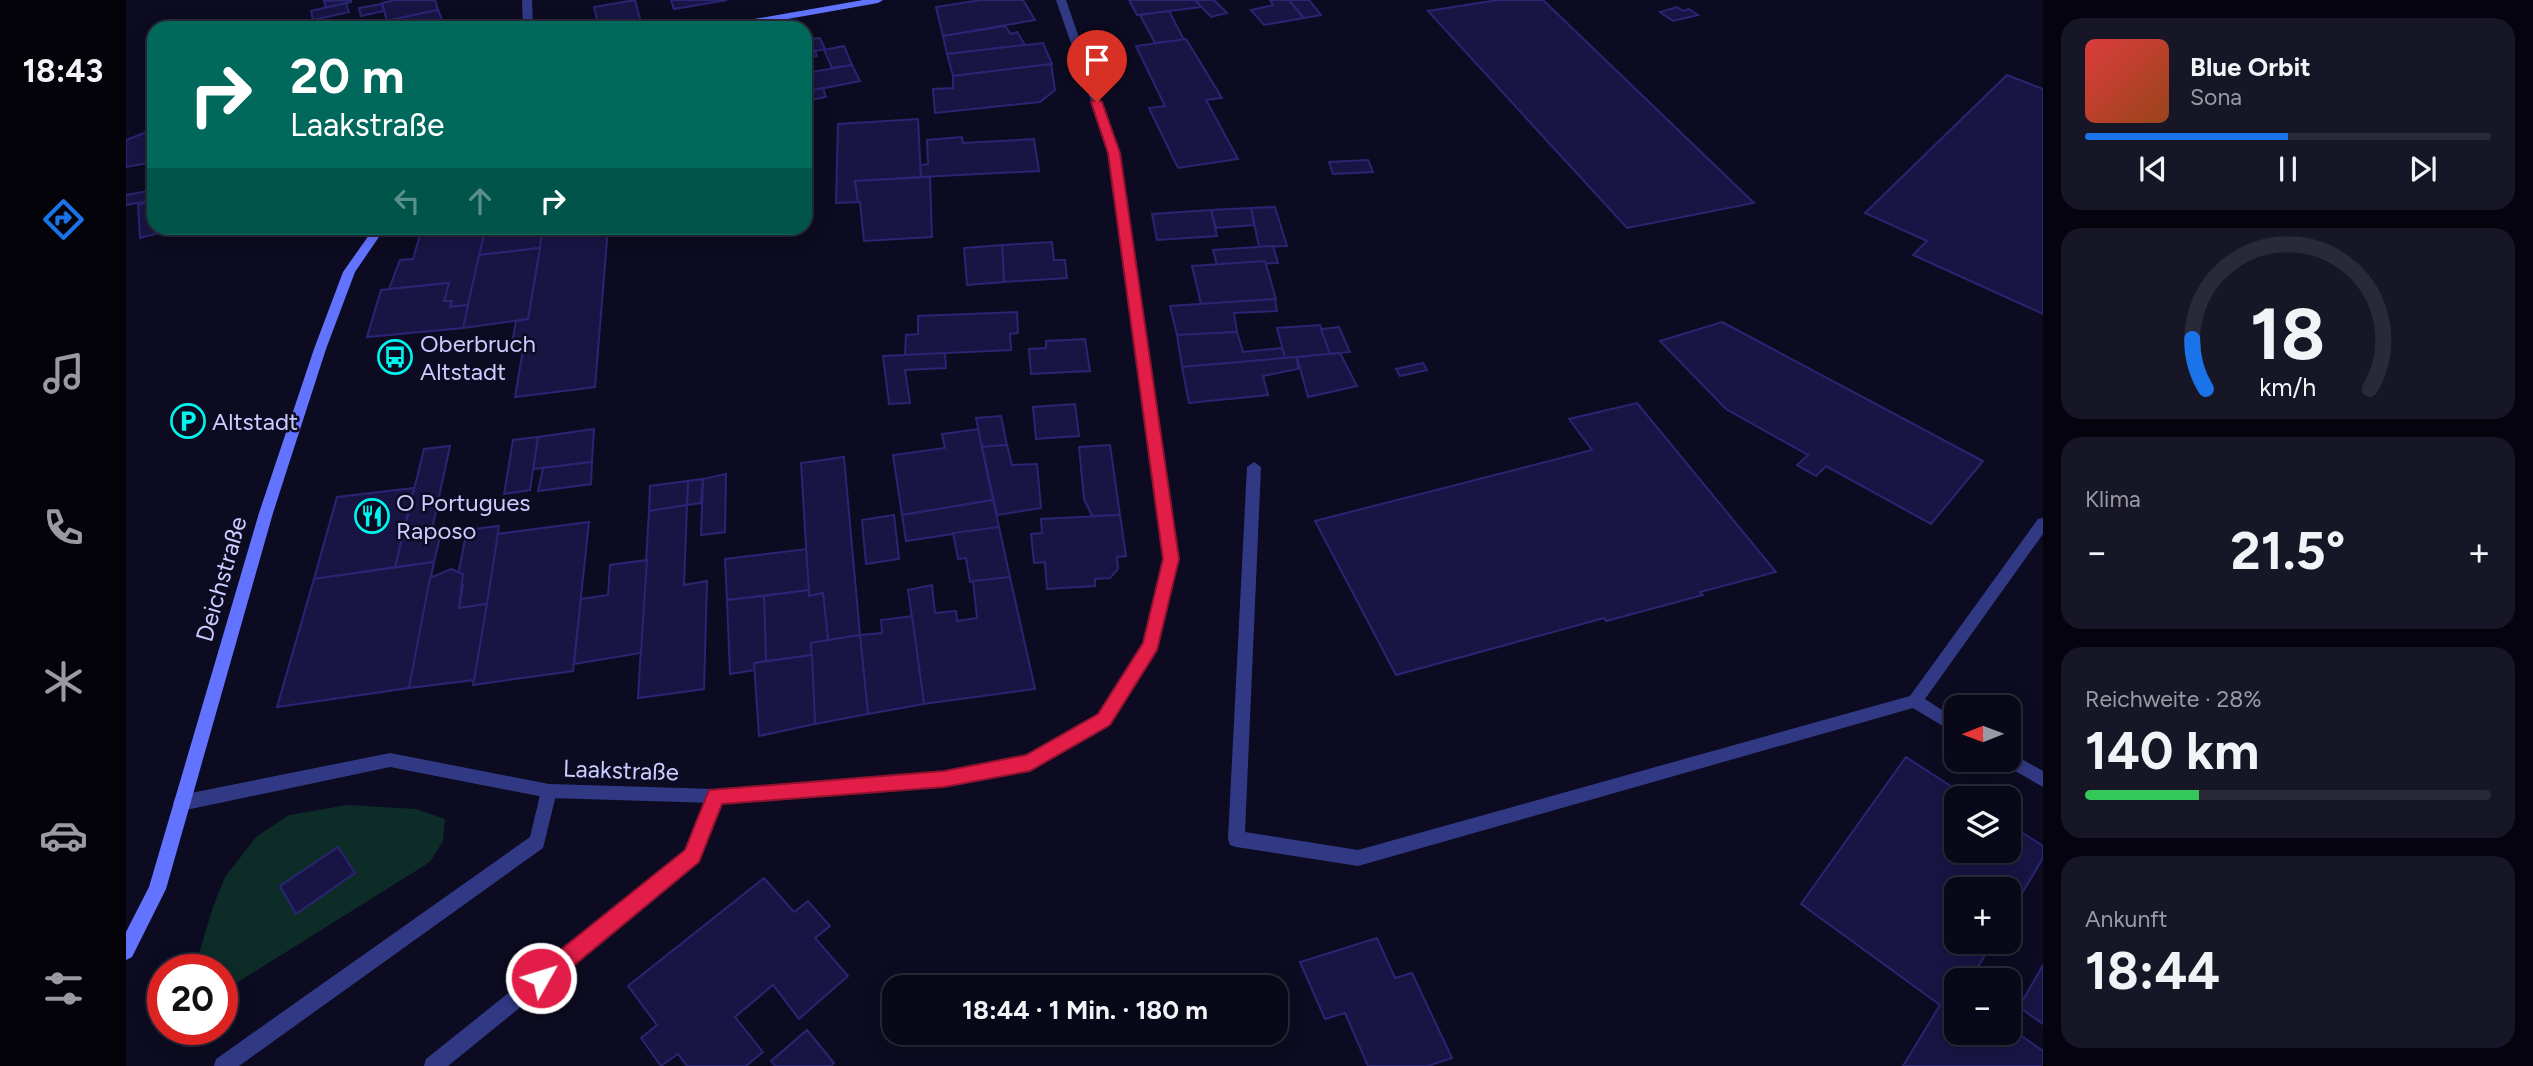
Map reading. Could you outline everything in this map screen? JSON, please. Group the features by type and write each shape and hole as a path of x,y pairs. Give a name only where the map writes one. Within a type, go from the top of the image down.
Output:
{"street":[{"path":"527,0 528,21"},
{"path":"760,21 878,0"},
{"name":"Laakstraße","path":"181,803 390,760 549,791 715,796 944,779 1030,762 1104,719 1151,645 1171,559 1114,153 1061,0"},
{"name":"Deichstraße","path":"126,951 157,889 266,513 320,349 349,272 374,235"},
{"path":"1254,467 1236,839 1358,858 1914,701 2043,523"},
{"path":"1914,701 1944,720"},
{"path":"2021,767 2043,780"},
{"path":"223,1066 537,842 549,791"},
{"path":"433,1066 693,856 715,796"}],"green space":[{"path":"347,805 416,809 445,819 443,841 430,862 238,982 238,954 199,954 213,907 225,877 256,837 289,815"}],"building":[{"path":"351,0 326,8 324,1"},
{"path":"395,0 435,0 438,10 387,21 382,3"},
{"path":"635,0 640,21 597,21 594,7"},
{"path":"671,0 727,0 674,9"},
{"path":"981,0 1023,0 1035,20 943,36 936,7"},
{"path":"1129,0 1195,0 1202,7 1137,15"},
{"path":"1195,0 1214,0 1227,13 1211,17"},
{"path":"1270,0 1289,0 1304,18 1264,25 1251,10 1273,5"},
{"path":"1289,0 1309,0 1321,15 1304,18"},
{"path":"1498,0 1543,0 1754,203 1627,228 1428,11"},
{"path":"346,3 349,12 313,20 311,11"},
{"path":"382,4 384,11 361,16 359,8"},
{"path":"1677,7 1683,11 1689,9 1698,15 1673,21 1660,12"},
{"path":"438,10 443,21 385,21"},
{"path":"1169,11 1184,40 1155,43 1140,15"},
{"path":"1005,26 1011,34 1017,32 1025,45 947,54 943,36"},
{"path":"820,38 825,49 815,51 817,56 812,57 812,39"},
{"path":"1186,39 1222,98 1206,100 1238,159 1178,168 1149,108 1165,106 1136,46"},
{"path":"1043,43 1052,64 953,76 947,54"},
{"path":"844,46 852,65 832,68 824,50"},
{"path":"1051,64 1055,90 1040,102 935,113 933,89 953,88 953,76"},
{"path":"852,65 860,81 812,91 812,72"},
{"path":"2007,75 2043,89 2043,314 1913,255 1927,241 1865,213"},
{"path":"823,88 826,97 812,100 812,90"},
{"path":"918,119 921,177 855,181 858,202 836,203 838,124"},
{"path":"147,132 147,163 126,167 126,140"},
{"path":"962,137 963,143 1034,139 1039,171 921,177 920,165 928,164 927,140"},
{"path":"1368,160 1373,172 1333,174 1329,162"},
{"path":"930,177 932,237 864,241 855,181"},
{"path":"147,191 147,201 126,205 126,195"},
{"path":"147,202 147,235 151,235 140,238 138,205"},
{"path":"1275,207 1287,246 1259,247 1251,208"},
{"path":"1251,208 1254,225 1216,228 1211,210"},
{"path":"1211,210 1217,236 1157,240 1152,214"},
{"path":"420,235 484,235 468,305 450,307 452,301 444,301 449,283 389,289 400,260 413,259"},
{"path":"484,235 542,235 540,248 479,255"},
{"path":"542,235 607,235 595,387 515,397 524,343 512,344 516,321 528,319"},
{"path":"1052,242 1054,260 1065,260 1067,278 1004,282 1002,245"},
{"path":"1002,245 1004,282 967,285 964,248"},
{"path":"1273,246 1278,263 1217,265 1213,250"},
{"path":"540,248 528,319 463,328 479,255"},
{"path":"1265,261 1276,299 1201,304 1192,266"},
{"path":"449,283 444,301 452,301 450,307 468,305 463,328 367,337 381,290"},
{"path":"1275,299 1277,311 1234,313 1237,332 1177,335 1170,306"},
{"path":"1017,312 1018,333 1010,334 1011,350 905,355 906,335 918,334 918,316"},
{"path":"1722,322 1983,461 1931,524 1826,466 1816,476 1797,465 1808,455 1726,409 1660,341"},
{"path":"1320,325 1330,354 1285,358 1277,328"},
{"path":"1339,327 1350,352 1330,354 1321,329"},
{"path":"1237,332 1243,352 1282,348 1285,358 1182,367 1177,335"},
{"path":"1085,339 1090,371 1031,374 1029,349 1046,348 1046,341"},
{"path":"945,353 946,368 905,370 910,403 889,404 883,356"},
{"path":"1340,353 1357,386 1308,397 1297,357"},
{"path":"1297,357 1298,369 1263,376 1268,395 1189,403 1182,367"},
{"path":"1423,363 1427,370 1400,376 1396,369"},
{"path":"1637,403 1776,572 1700,592 1703,595 1606,621 1604,618 1396,675 1315,521 1592,450 1569,419"},
{"path":"1075,404 1079,436 1036,439 1033,407"},
{"path":"1001,416 1007,445 982,447 976,418"},
{"path":"594,429 592,462 533,469 538,437"},
{"path":"978,429 993,500 902,515 893,455 945,448 942,434"},
{"path":"538,437 530,490 504,494 513,440"},
{"path":"1007,445 1012,465 1037,464 1041,508 997,515 982,447"},
{"path":"1110,445 1120,515 1092,516 1084,499 1079,447"},
{"path":"450,446 431,534 441,533 434,562 395,567 424,449"},
{"path":"844,457 860,635 828,640 823,593 809,596 801,463"},
{"path":"592,462 591,484 538,491 543,468"},
{"path":"726,474 725,532 701,535 703,479"},
{"path":"703,479 701,503 687,505 688,481"},
{"path":"688,481 687,505 649,511 650,486"},
{"path":"414,488 395,567 314,579 337,497"},
{"path":"993,500 999,527 906,541 902,515"},
{"path":"687,505 684,585 707,581 704,689 638,698 649,511"},
{"path":"894,515 899,559 866,564 862,520"},
{"path":"1120,515 1126,556 1117,557 1118,569 1110,578 1095,579 1095,586 1047,589 1045,562 1034,563 1031,534 1042,533 1041,519"},
{"path":"589,522 573,671 473,685 497,534"},
{"path":"499,526 487,604 459,608 463,574 458,575 467,530"},
{"path":"999,527 1010,577 970,582 966,558 958,559 953,533"},
{"path":"806,549 809,590 727,600 725,559"},
{"path":"647,560 641,653 574,664 581,599 608,595 610,565"},
{"path":"434,562 409,688 277,707 314,579"},
{"path":"451,569 463,574 459,608 487,604 474,680 409,688 430,578"},
{"path":"1010,577 1035,689 924,704 908,590 932,585 935,613 956,611 957,621 977,618 973,581"},
{"path":"809,590 809,596 823,593 828,640 811,643 812,655 766,661 764,596"},
{"path":"764,596 766,661 754,663 755,670 730,674 727,600"},
{"path":"912,616 924,704 868,714 860,635 882,633 881,620"},
{"path":"860,635 868,714 815,724 811,643"},
{"path":"812,655 815,724 759,736 754,663"},
{"path":"1906,757 1951,786 1944,786 1944,863 2021,863 2021,832 2043,846 2043,858 2021,895 2021,877 1944,877 1944,954 1986,954 1977,968 1944,968 1944,1045 2021,1045 2021,1035 2043,1051 2043,1066 1903,1066 1940,1005 1801,904"},
{"path":"338,847 355,873 296,914 280,886"},
{"path":"764,878 794,912 808,901 830,926 815,938 848,976 799,1019 773,985 735,1017 763,1052 746,1066 687,1066 678,1054 661,1066 641,1038 657,1025 628,986"},
{"path":"1377,938 1395,978 1412,973 1452,1058 1428,1066 1368,1066 1345,1013 1325,1019 1300,962"},
{"path":"2043,965 2043,1024 2021,1008 2021,1004"},
{"path":"807,1030 834,1063 831,1066 775,1066 771,1061"}],"place":[{"name":"Oberbruch Altstadt","path":"395,357"},
{"name":"Altstadt","path":"188,421"},
{"name":"O Portugues Raposo","path":"372,516"}],"route":[{"path":"541,978 693,856 715,796 944,779 1030,762 1104,719 1151,645 1171,559 1114,153 1097,102"}]}
